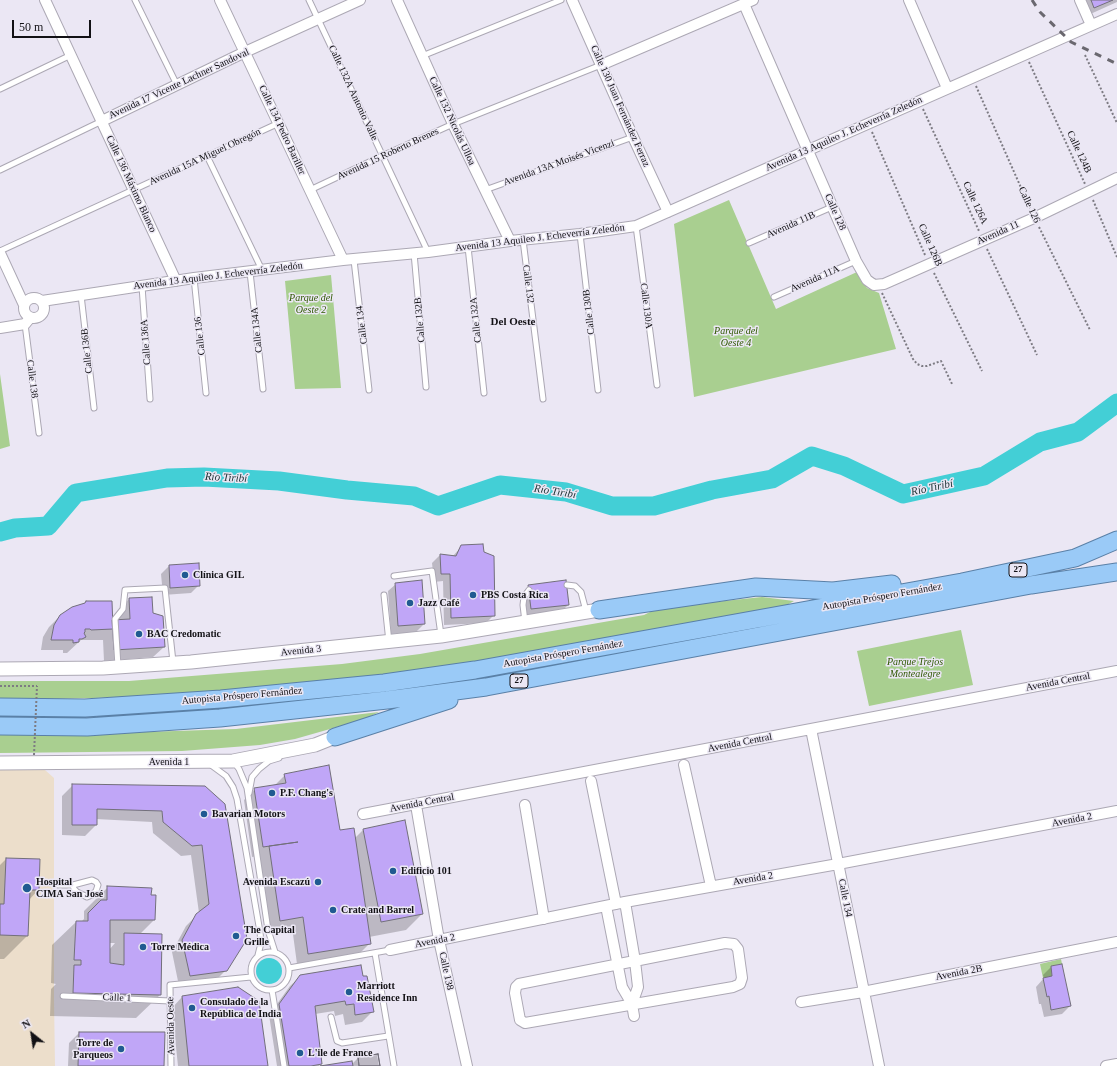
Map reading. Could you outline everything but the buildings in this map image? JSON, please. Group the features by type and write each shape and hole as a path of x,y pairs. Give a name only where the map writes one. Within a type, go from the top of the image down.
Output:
{"highway":[{"name":"Autopista Próspero Fernández","path":"0,708 100,707 221,699 384,683 475,670 962,582 1075,558 1117,540"},
{"name":"Autopista Próspero Fernández","path":"0,726 87,727 220,718 380,701 486,687 1031,585 1117,572"},
{"path":"593,611 756,587 833,591 889,585 962,582"},
{"path":"335,737 486,687"}],"street":[{"name":"Calle 136 Máximo Blanco","path":"45,0 176,281"},
{"name":"Calle 134 Pedro Bariller","path":"220,0 310,190 349,260"},
{"name":"Avenida 17 Vicente Lachner Sandoval","path":"102,121 245,52 360,0"},
{"name":"Calle 132 Nicolás Ulloa","path":"397,0 453,124 510,241"},
{"name":"Calle 130 Juan Fernández Ferraz","path":"572,0 668,212"},
{"path":"909,0 947,88"},
{"path":"1080,0 1091,25"},
{"path":"601,65 748,2"},
{"name":"Calle 128","path":"748,2 808,150 856,261 867,280 874,285 878,285"},
{"name":"Avenida 13 Aquileo J. Echeverría Zeledón","path":"42,301 194,278 428,252 636,226 1117,14"},
{"name":"Avenida 11","path":"878,285 1034,218 1117,178"},
{"path":"0,252 24,304 25,314 28,321"},
{"path":"0,328 37,318 42,314 44,308 42,301 39,299 32,298 24,304"},
{"name":"Avenida 3","path":"0,669 118,667 173,664 441,636 593,611"},
{"name":"Avenida Central","path":"363,814 1117,671"},
{"name":"Calle 134","path":"811,729 879,1066"},
{"name":"Avenida 1","path":"0,763 233,761 315,745 335,737"},
{"path":"684,765 711,886"},
{"path":"591,781 635,961 638,987 632,1004"},
{"name":"Calle 138","path":"416,804 439,940 467,1066"},
{"path":"524,805 544,918"},
{"name":"Avenida 2","path":"390,950 620,903 838,864 1117,811"},
{"path":"606,906 622,987 632,1004 634,1016"},
{"name":"Avenida 2B","path":"800,1002 863,992 1117,942"},
{"path":"725,943 734,944 738,949 742,978 740,984 733,987 524,1023 520,1020 515,993 516,987 519,984 618,964 725,943"},
{"path":"1106,1066 1117,1064"}],"lane":[{"path":"135,0 177,85"},
{"name":"Calle 132A Antonio Valle","path":"309,0 428,252"},
{"path":"422,56 561,0"},
{"path":"0,89 71,55"},
{"name":"Avenida 15 Roberto Brenes","path":"310,190 453,124 601,65"},
{"name":"Avenida 17 Vicente Lachner Sandoval","path":"0,170 102,121"},
{"name":"Avenida 15A Miguel Obregón","path":"0,252 278,123"},
{"name":"Avenida 13A Moisés Vicenzi","path":"485,190 633,137"},
{"path":"207,156 262,270"},
{"name":"Avenida 11B","path":"749,242 832,206"},
{"name":"Calle 130A","path":"636,226 656,385"},
{"name":"Calle 130B","path":"580,234 598,390"},
{"name":"Calle 132","path":"523,240 543,399"},
{"name":"Calle 132A","path":"468,247 484,393"},
{"name":"Calle 132B","path":"414,253 426,387"},
{"name":"Calle 134","path":"349,260 369,390"},
{"name":"Avenida 11A","path":"774,297 856,261"},
{"name":"Calle 134A","path":"250,272 263,389"},
{"name":"Calle 136","path":"194,278 206,393"},
{"name":"Calle 136A","path":"142,286 150,399"},
{"name":"Calle 136B","path":"81,295 94,408"},
{"name":"Calle 138","path":"28,321 39,433"},
{"path":"394,576 432,571 441,636"},
{"path":"567,585 575,586 581,592 593,611"},
{"path":"118,667 115,619 124,609 126,590 165,588 173,664"},
{"path":"525,622 523,605 524,597 529,590"},
{"path":"384,595 389,642"},
{"path":"248,798 252,778 259,769 269,761 315,745"},
{"path":"233,761 243,778 248,798 268,930 275,952"},
{"path":"205,762 226,776 233,787 237,799 261,942 258,955 251,965 251,977 259,988 265,990 277,989 285,983 289,973 289,968 284,958 275,952 270,951 258,955"},
{"path":"58,885 74,885 92,880 98,885 96,891 87,897 77,892 74,889 74,885"},
{"path":"289,968 390,950"},
{"path":"375,952 394,1066"},
{"name":"Avenida Oeste","path":"171,1066 170,985 251,977"},
{"path":"272,990 284,1066"},
{"name":"Calle 1","path":"64,996 170,1001"},
{"path":"331,1017 337,1041 342,1043 388,1036"}],"path":[{"name":"Calle 124B","path":"1025,54 1089,191 1117,257"},
{"path":"1085,55 1117,123"},
{"name":"Calle 126","path":"972,78 1034,218 1090,330"},
{"name":"Calle 126A","path":"919,101 1037,355"},
{"name":"Calle 126B","path":"868,124 929,264 982,371"},
{"path":"878,285 913,359 917,364 922,366 927,366 941,361 952,384"},
{"path":"0,686 37,686 34,755"}],"shaded area":[{"name":"Hospital CIMA San José","path":"0,769 45,770 54,778 55,1066 0,1066"}],"green space":[{"name":"Parque del Oeste 4","path":"729,200 776,309 857,272 867,288 879,293 896,349 694,397 674,224"},
{"name":"Parque del Oeste 2","path":"331,275 341,388 295,389 285,281"},
{"path":"0,374 10,446 0,449"},
{"path":"762,597 794,601 778,610 422,674 185,696 0,700 0,681 129,681 342,664 420,654 644,615 658,608"},
{"name":"Parque Trejos Montealegre","path":"961,630 973,685 869,706 857,651"},
{"path":"379,712 365,719 295,739 260,745 182,751 0,753 0,735 54,735 236,729"},
{"path":"1061,959 1062,964 1051,966 1052,976 1043,978 1040,964"}],"water":[{"path":"269,958 278,962 282,971 278,980 269,984 260,980 256,971 260,962"}],"waterway":[{"name":"Río Tiribí","path":"0,532 15,528 48,526 76,493 167,478 204,477 279,481 347,490 414,496 438,506 500,485 566,492 612,506 654,506 712,490 772,479 812,456 844,466 903,494 984,476 1040,442 1078,432 1117,403"}],"railway":[{"path":"1032,0 1040,12 1071,42 1117,64"}],"place":[{"name":"Clínica GIL","path":"185,575"},
{"name":"PBS Costa Rica","path":"473,595"},
{"name":"Jazz Café","path":"410,603"},
{"name":"BAC Credomatic","path":"139,634"},
{"name":"P.F. Chang's","path":"272,793"},
{"name":"Bavarian Motors","path":"204,814"},
{"name":"Edificio 101","path":"393,871"},
{"name":"Avenida Escazú","path":"318,882"},
{"name":"Hospital CIMA San José","path":"27,888"},
{"name":"Crate and Barrel","path":"333,910"},
{"name":"The Capital Grille","path":"236,936"},
{"name":"Torre Médica","path":"143,947"},
{"name":"Marriott Residence Inn","path":"349,992"},
{"name":"Consulado de la República de India","path":"192,1008"},
{"name":"Torre de Parqueos","path":"121,1049"},
{"name":"L'ile de France","path":"300,1053"}],"district":[{"name":"Del Oeste","path":"513,322"}]}
